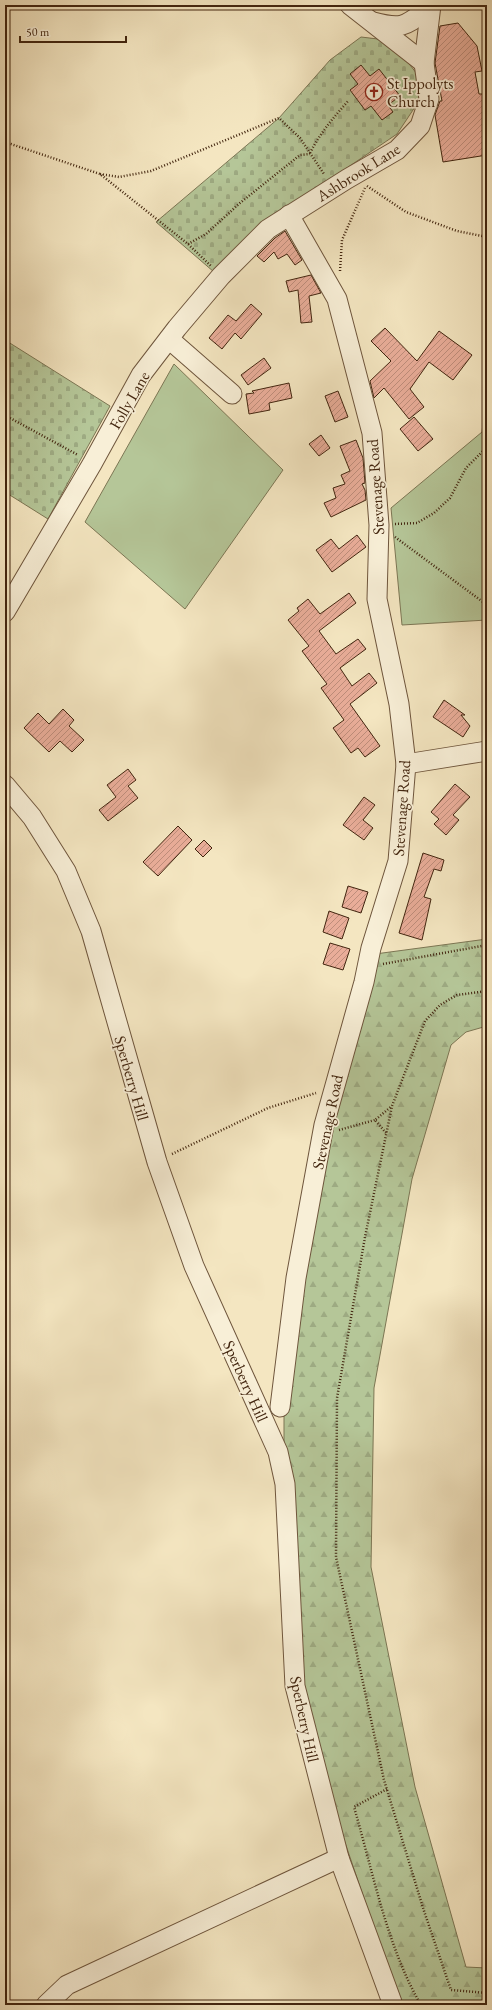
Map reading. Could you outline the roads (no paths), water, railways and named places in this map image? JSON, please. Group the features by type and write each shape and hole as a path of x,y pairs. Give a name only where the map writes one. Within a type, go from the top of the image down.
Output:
{"street":[{"path":"350,5 424,62"},
{"path":"372,21 392,27 408,24 430,7"},
{"name":"Ashbrook Lane","path":"289,215 397,150 420,126 429,99 424,62 430,7"},
{"name":"Folly Lane","path":"5,612 92,464 141,375 221,276 268,230 289,215"},
{"name":"Stevenage Road","path":"280,1407 296,1278 334,1087 364,982 371,948 398,861 406,764 399,704 377,599 379,525 372,433 337,299 289,215"},
{"path":"169,339 232,394"},
{"path":"406,764 487,751"},
{"name":"Sperberry Hill","path":"5,785 32,817 66,871 88,925 156,1162 194,1266 278,1452 285,1484 295,1686 339,1858 392,2005"},
{"path":"46,2005 67,1985 339,1858"}],"place":[{"name":"St Ippolyts Church","path":"374,92"}]}
